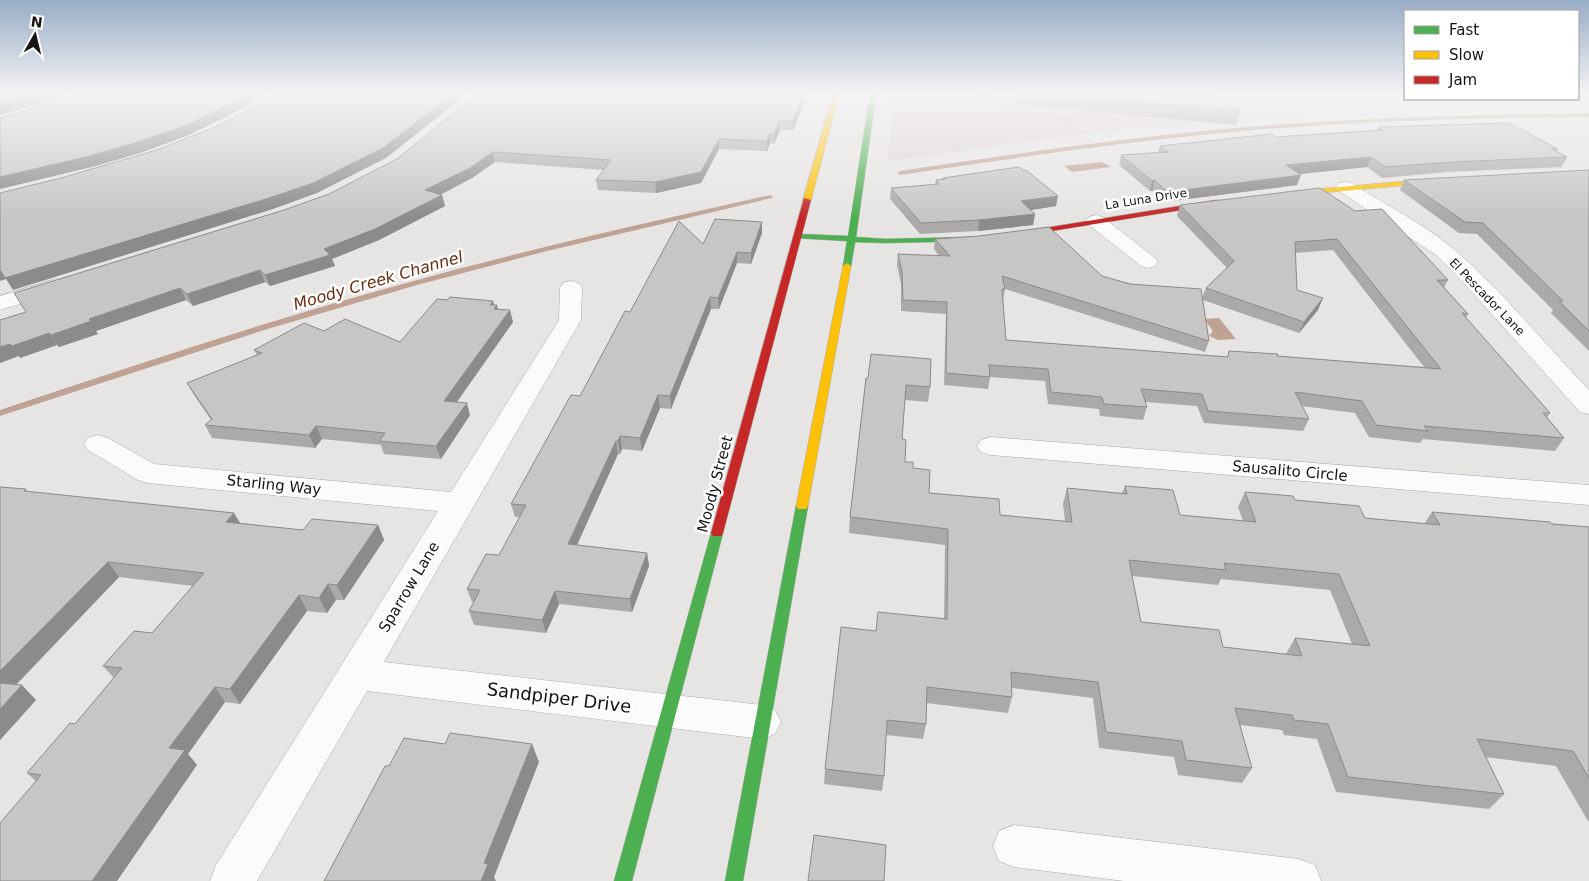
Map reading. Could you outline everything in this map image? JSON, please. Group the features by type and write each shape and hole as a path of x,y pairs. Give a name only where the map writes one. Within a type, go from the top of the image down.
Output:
{"main road":[{"name":"Moody Street","path":"623,881 825,135"},
{"path":"734,881 859,199 866,135"},
{"path":"1278,195 1453,180"},
{"name":"La Luna Drive","path":"1002,236 1230,200"},
{"path":"798,236 851,240 936,241 985,238"}],"street":[{"name":"El Pescador Lane","path":"1345,188 1424,237 1443,251 1470,276 1589,406"},
{"path":"1096,221 1148,262"},
{"path":"0,303 66,283"},
{"name":"Sparrow Lane","path":"232,881 570,320 571,288"},
{"name":"Starling Way","path":"98,444 148,473 458,503"},
{"name":"Sausalito Circle","path":"991,446 1589,495"},
{"name":"Sandpiper Drive","path":"357,674 762,722"},
{"path":"1014,846 1299,881"}],"shaded area":[{"path":"890,135 1076,135 887,161"},
{"path":"1102,162 1111,167 1072,172 1064,166"},
{"path":"1219,318 1236,339 1218,340 1209,336 1213,331 1204,319"}],"building":[{"path":"0,135 158,135 90,156 0,177"},
{"path":"194,135 400,135 383,148 313,183 5,278 0,270 0,193 61,178 160,149"},
{"path":"426,135 770,135 767,141 719,139 701,172 655,182 596,180 611,160 493,152 470,168 425,190 442,195 375,229 324,249 330,255 265,275 260,270 187,294 180,288 89,319 91,321 51,335 49,333 12,346 10,344 0,347 0,320 26,312 14,293 284,210 329,194 397,159"},
{"path":"1262,135 1273,135 1276,137 1305,135 1532,135 1558,149 1552,149 1567,157 1386,167 1371,157 1286,165 1301,175 1167,192 1155,180 1152,181 1121,155 1168,152 1160,146"},
{"path":"1019,167 1026,170 1058,196 1021,201 1035,214 979,220 921,223 891,188 939,184 936,180 945,179 943,178"},
{"path":"1589,170 1589,331 1559,301 1563,301 1483,223 1465,222 1404,180"},
{"path":"1320,188 1355,211 1382,209 1448,280 1437,280 1468,314 1462,313 1550,413 1543,413 1564,438 1424,426 1428,431 1376,425 1362,401 1295,392 1309,419 1208,411 1202,394 1141,389 1147,407 1104,404 1102,397 1051,392 1048,369 989,365 990,377 946,373 947,302 903,300 902,272 898,254 950,256 935,239 979,236 1049,227 1102,276 1130,284 1201,289 1209,341 1002,276 1005,289 1002,289 1006,340 1228,357 1229,351 1278,354 1277,356 1441,369 1337,239 1295,242 1297,290 1323,298 1304,322 1206,288 1234,261 1180,205"},
{"path":"715,219 762,222 751,253 737,252 718,298 710,297 670,396 658,395 640,438 620,436 618,441 616,441 568,544 647,553 630,599 555,591 542,620 469,611 480,590 467,589 486,554 499,555 526,505 511,504 571,395 580,396 625,311 630,312 679,221 703,244"},
{"path":"450,297 493,301 490,305 497,305 494,309 510,310 444,401 467,403 436,446 379,441 385,433 316,426 309,435 205,425 212,419 187,383 262,353 254,350 304,323 324,331 345,319 400,342 437,299 447,300"},
{"path":"871,354 931,359 930,387 906,385 902,439 906,440 905,462 913,462 913,468 930,470 929,493 999,499 1000,515 1072,522 1067,488 1127,494 1125,486 1173,490 1180,515 1256,522 1245,492 1293,496 1295,500 1359,506 1365,518 1440,525 1432,512 1589,527 1589,778 1573,751 1477,739 1504,794 1348,777 1328,724 1294,720 1292,715 1235,708 1252,768 1186,760 1182,741 1106,732 1098,682 1011,672 1012,697 927,687 926,724 887,720 884,776 825,769 841,627 876,631 878,612 947,619 948,529 850,517 866,378 868,378","holes":["1129,560 1226,570 1224,563 1339,574 1370,646 1295,638 1302,656 1223,647 1219,630 1141,622"]},
{"path":"0,487 234,513 226,522 303,530 312,519 378,525 337,585 328,584 319,598 299,595 230,689 215,687 169,748 185,750 92,881 0,881 0,823 41,775 27,773 70,723 75,724 122,668 103,666 134,631 152,633 204,573 108,562 0,671"},
{"path":"0,683 22,685 0,709"},
{"path":"450,733 532,744 484,863 488,864 481,881 324,881 385,766 389,766 404,738 445,744"},
{"path":"814,835 886,845 884,881 808,881"}],"waterway":[{"name":"Moody Creek Channel","path":"900,173 1085,146 1177,135"},
{"name":"Moody Creek Channel","path":"0,413 258,329 414,283 547,249 770,197"}],"traffic: fast":[{"path":"847,266 866,135"},
{"path":"798,236 885,241 972,239"},
{"path":"734,881 802,506"},
{"path":"623,881 717,533"}],"traffic: slow":[{"path":"807,200 825,135"},
{"path":"1286,194 1440,180"},
{"path":"802,506 847,266"}],"traffic: jam":[{"path":"717,533 807,200"},
{"path":"1014,235 1216,202"}]}
